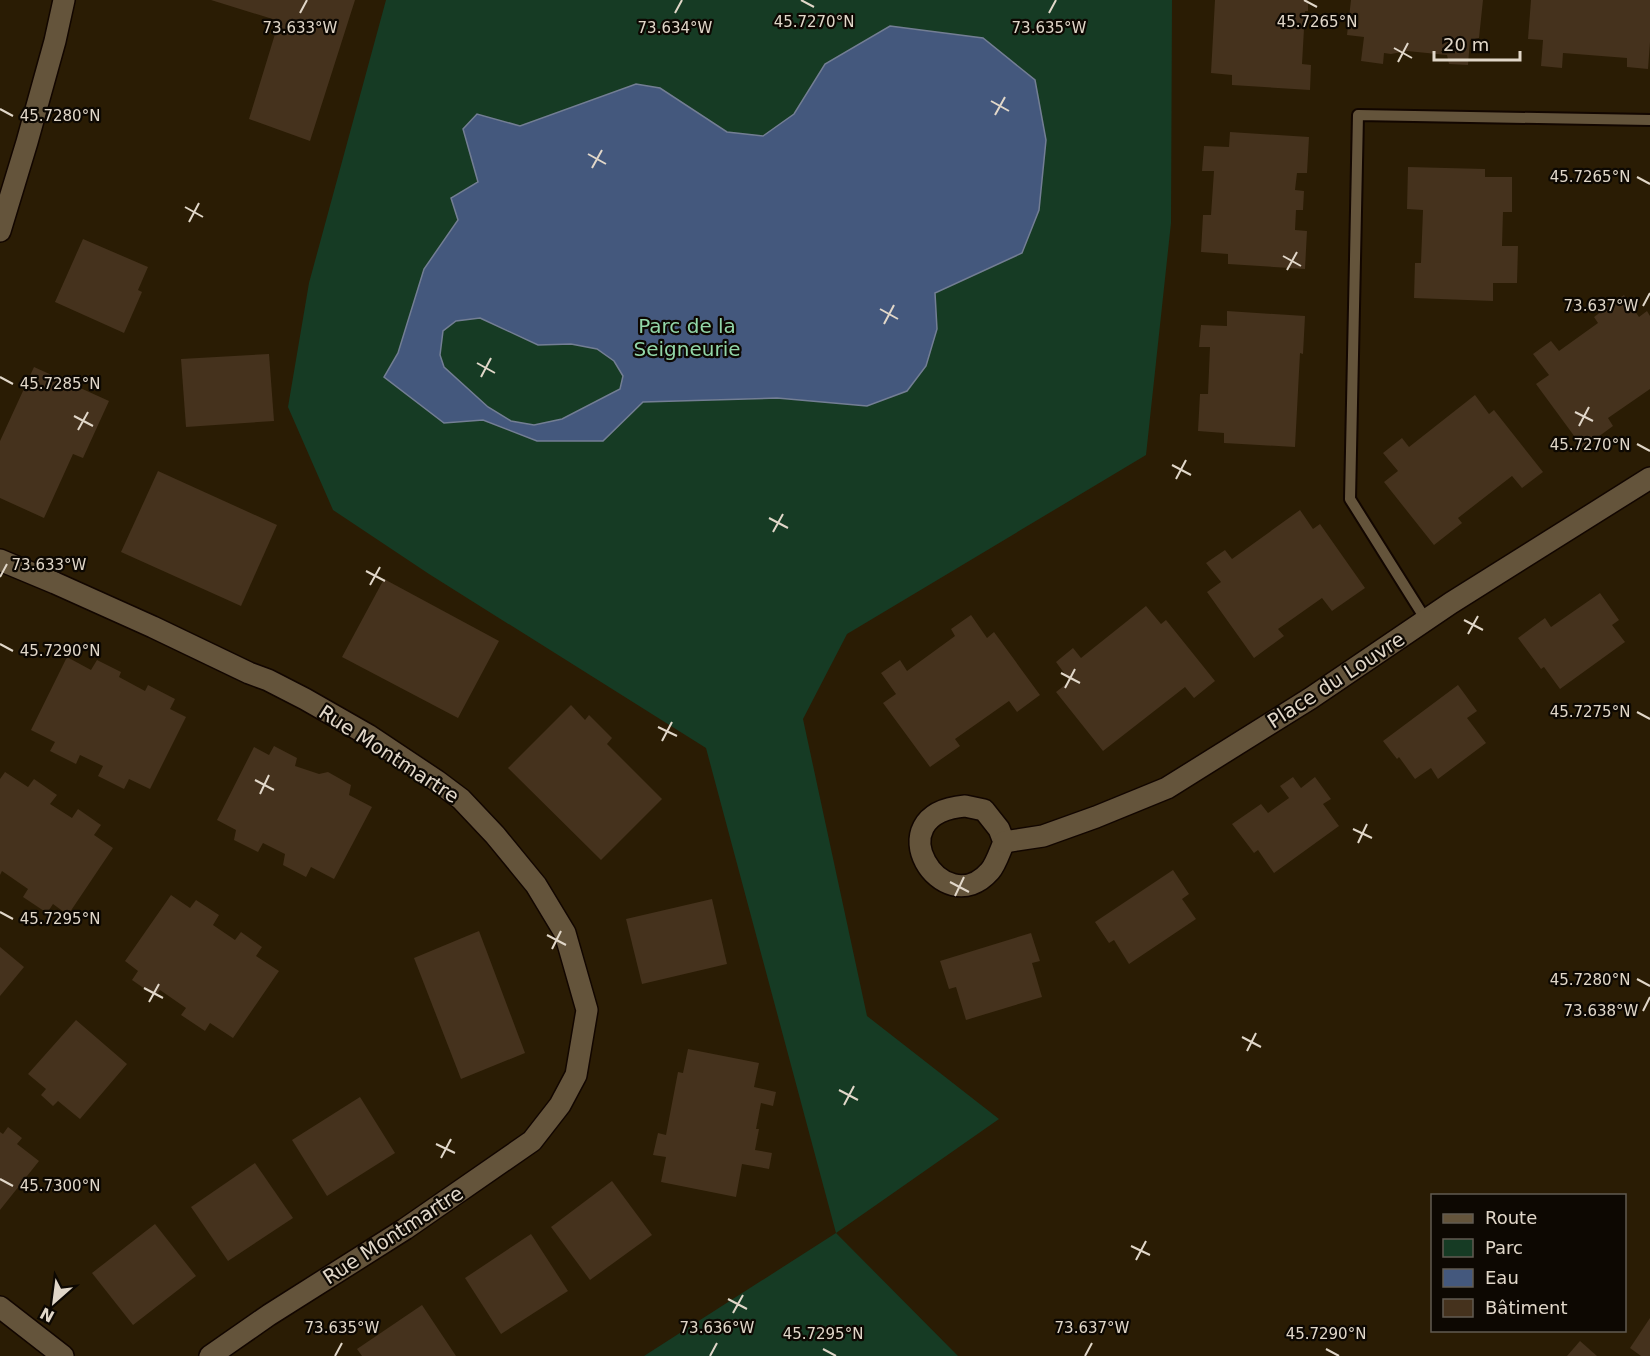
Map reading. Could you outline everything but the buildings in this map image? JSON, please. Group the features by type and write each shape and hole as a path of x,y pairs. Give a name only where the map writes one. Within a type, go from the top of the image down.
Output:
{"street":[{"path":"0,231 27,142 64,0"},
{"name":"Place du Louvre","path":"1004,842 1043,836 1167,788 1311,698 1426,620 1650,478"},
{"name":"Rue Montmartre","path":"0,560 153,627 287,690 368,735 461,799 495,835 536,885 565,933 587,1010 576,1075 561,1105 532,1141 405,1230 268,1315 210,1356"},
{"path":"0,1307 63,1356"}],"lane":[{"path":"1426,620 1350,499 1358,115 1650,120"}],"green space":[{"name":"Parc de la Seigneurie","path":"386,0 1172,0 1171,223 1146,455 847,634 803,719 867,1016 999,1119 836,1233 706,748 429,574 333,510 288,407 309,283"},
{"path":"836,1233 958,1356 644,1356"}],"water":[{"path":"890,26 983,38 1035,80 1046,140 1039,210 1022,253 935,293 937,329 926,366 907,391 867,406 777,398 643,402 603,441 537,441 483,420 444,423 384,377 398,353 424,269 458,220 451,198 478,182 463,129 477,114 520,126 636,84 660,88 727,132 763,136 794,114 825,64","holes":["480,318 538,345 571,344 597,349 614,361 623,376 620,389 562,419 534,425 511,421 488,407 444,367 440,355 443,331 456,321"]}]}
